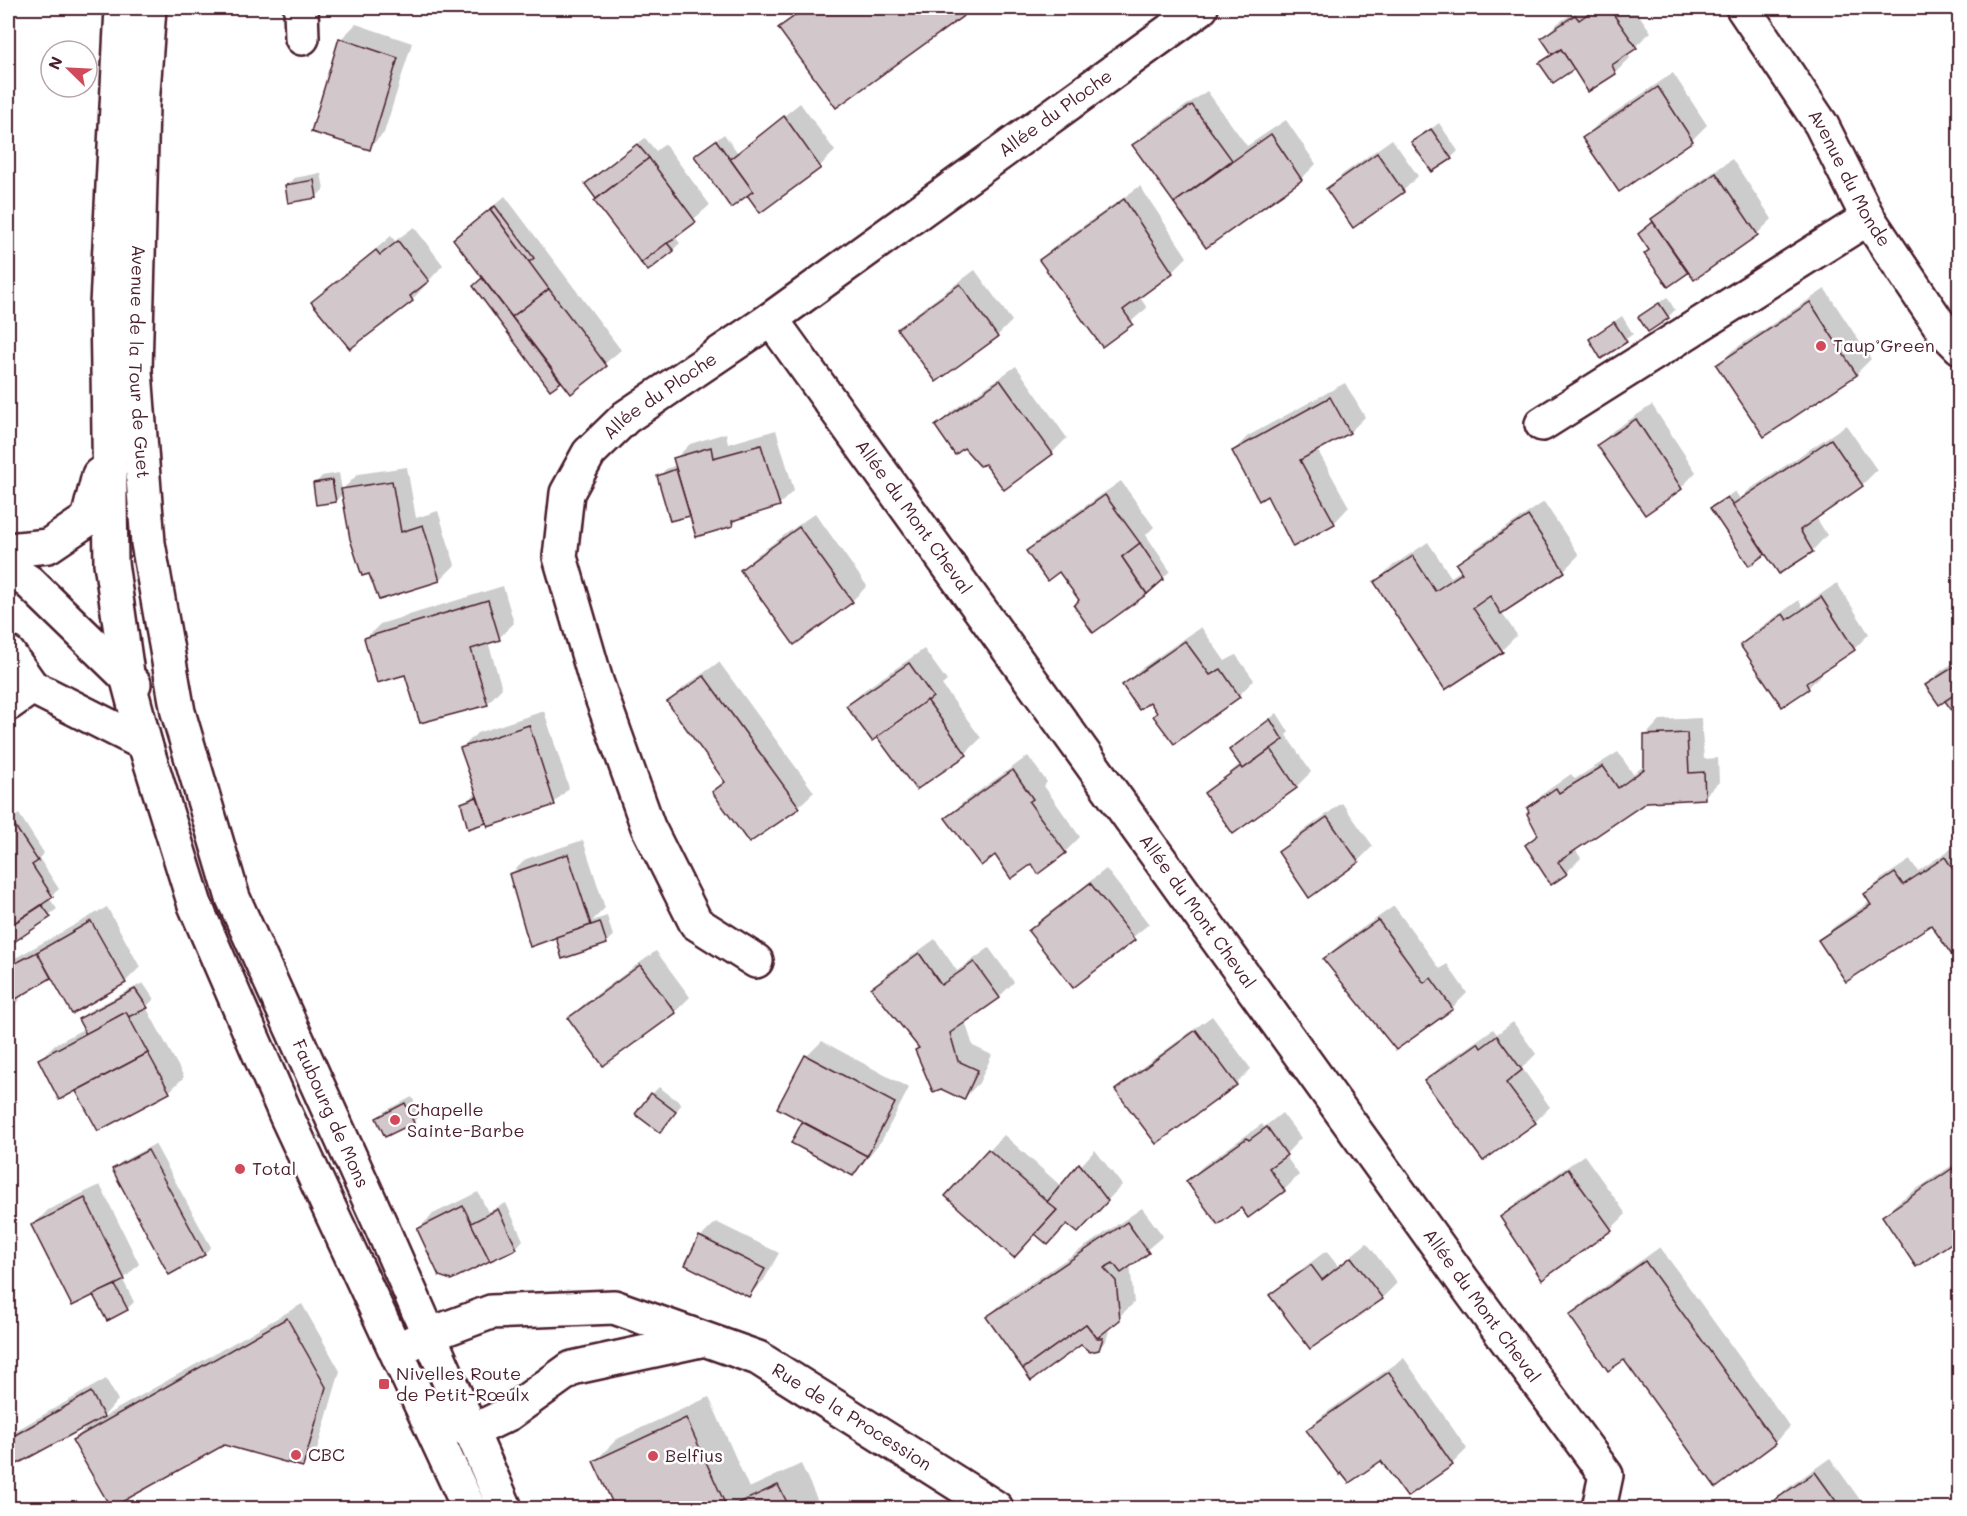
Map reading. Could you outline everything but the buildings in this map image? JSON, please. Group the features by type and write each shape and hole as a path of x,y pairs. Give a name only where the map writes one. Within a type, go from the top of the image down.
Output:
{"street":[{"name":"Avenue de la Tour de Guet","path":"122,8 107,305 111,563 128,680 145,744"},
{"name":"Avenue de la Tour de Guet","path":"149,8 142,106 135,371 148,543 178,712"},
{"name":"Allée du Ploche","path":"756,961 696,923 648,827 596,681 560,557 567,493 590,453 626,417 771,319 1201,8"},
{"name":"Avenue du Monde","path":"1743,8 1821,124 1868,218 1943,330 1959,347"},
{"path":"1542,424 1868,218"},
{"name":"Allée du Mont Cheval","path":"771,319 1462,1280 1606,1475 1599,1509"},
{"path":"8,550 48,546 88,519 109,435"},
{"path":"8,568 29,582 128,680 178,712 145,744"},
{"path":"8,653 20,696 145,744"},
{"name":"Faubourg de Mons","path":"178,712 233,898 505,1509"},
{"path":"145,744 195,905 286,1115 469,1509"},
{"name":"Rue de la Procession","path":"396,1350 491,1312 614,1307 701,1340 759,1358 996,1509"},
{"name":"Rue de la Procession","path":"471,1432 508,1414 572,1368 701,1340"},
{"path":"420,1402 471,1432"}],"place":[{"name":"Taup’Green","path":"1821,346"},
{"name":"Chapelle Sainte-Barbe","path":"395,1120"},
{"name":"Total","path":"240,1169"},
{"name":"Nivelles Route de Petit-Rœulx","path":"384,1384"},
{"name":"CBC","path":"296,1455"},
{"name":"Belfius","path":"653,1456"}]}
